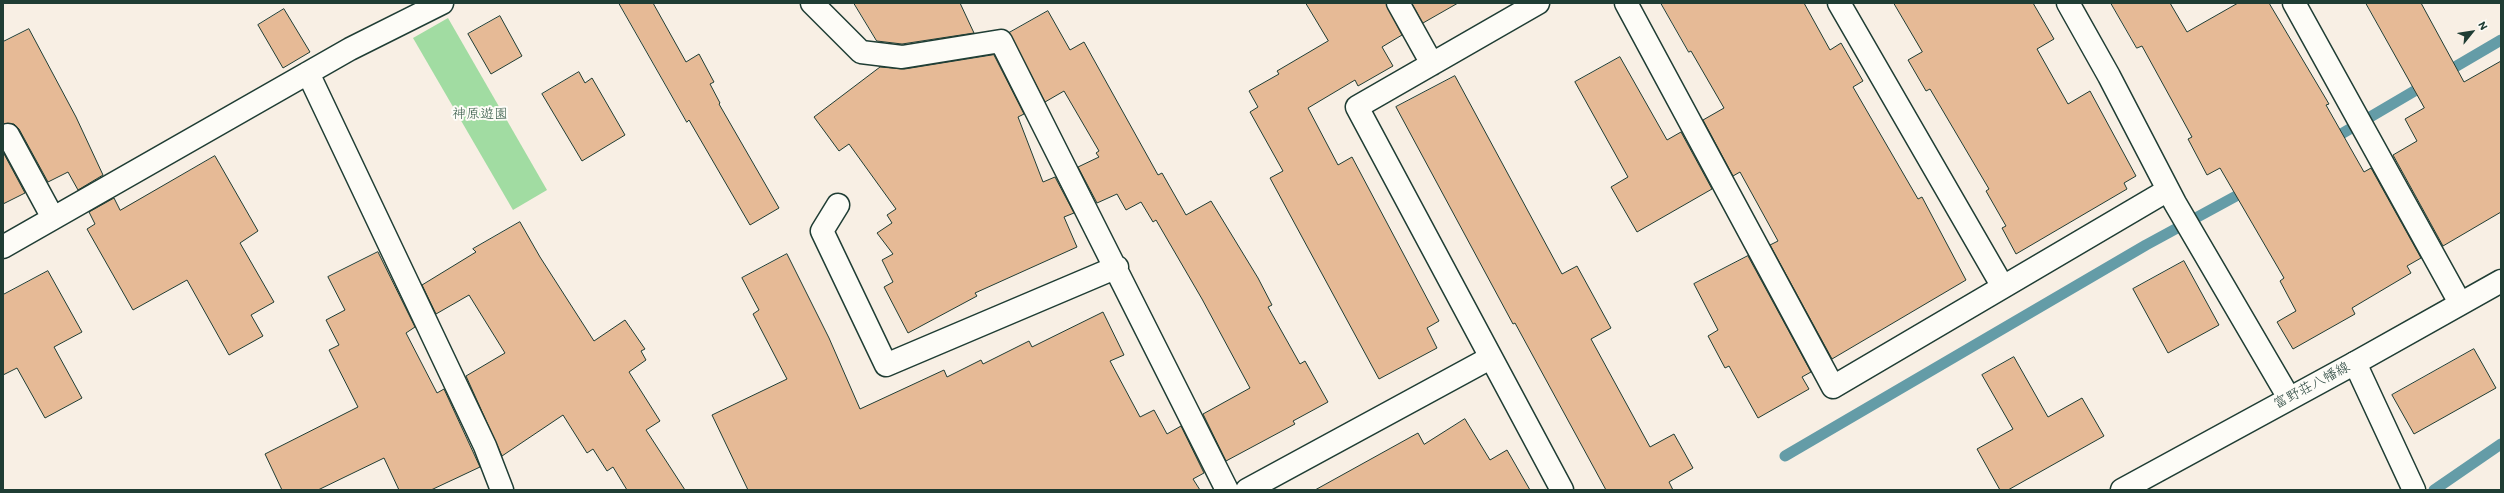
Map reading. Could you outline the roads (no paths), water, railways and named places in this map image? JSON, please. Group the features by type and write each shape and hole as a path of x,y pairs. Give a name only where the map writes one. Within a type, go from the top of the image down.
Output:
{"street":[{"path":"3,247 308,73 442,3"},
{"path":"812,3 861,52 902,57 1001,41 1117,267 1227,490"},
{"path":"1398,3 1432,64"},
{"path":"1538,3 1357,107 1562,490"},
{"path":"1626,3 1833,387 2003,287 2171,196"},
{"path":"1839,3 2003,287"},
{"path":"2068,3 2109,76 2171,196 2290,398"},
{"path":"2294,3 2460,303"},
{"path":"308,73 485,446 502,490"},
{"path":"8,135 53,218"},
{"path":"838,205 822,231 886,365 1117,267"},
{"name":"富野荘八幡線","path":"2122,490 2355,363 2501,280"},
{"path":"1247,490 1490,358"},
{"path":"2355,363 2414,490"}],"waterway":[{"path":"2443,74 2501,40"},
{"path":"2331,140 2428,83"},
{"path":"1785,456 2146,245 2249,189"},
{"path":"2434,490 2501,444"}],"park label":[{"name":"神原遊園","path":"480,114"}]}
